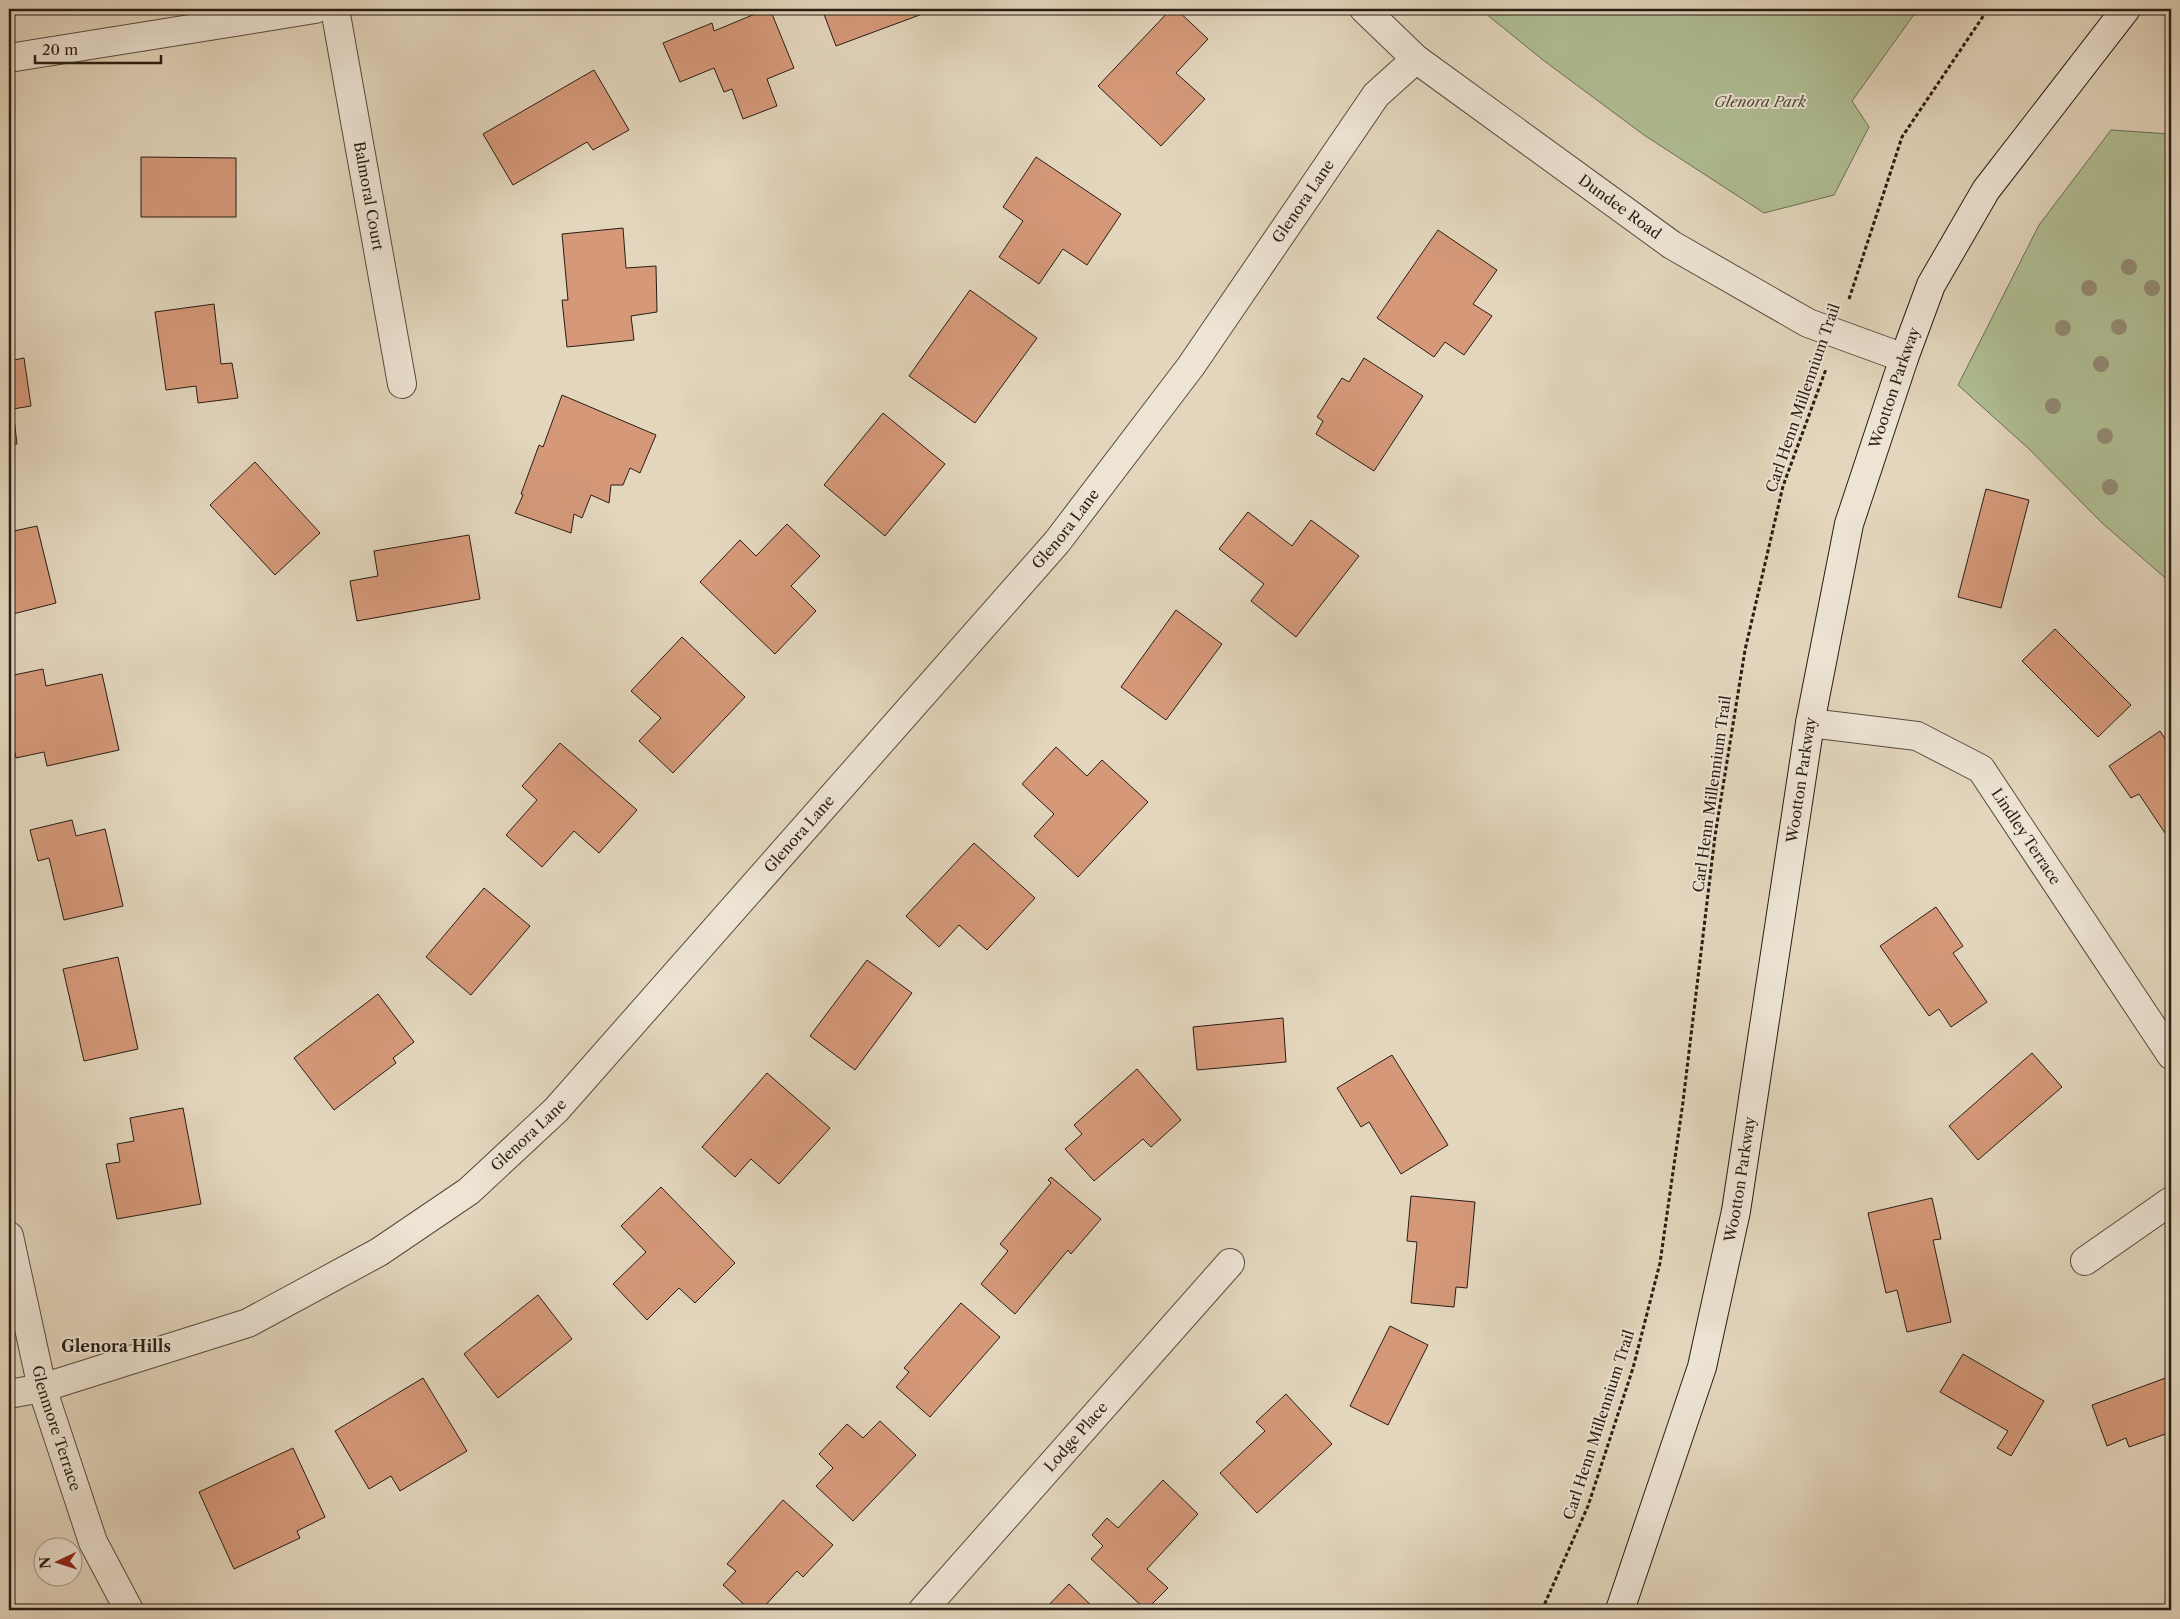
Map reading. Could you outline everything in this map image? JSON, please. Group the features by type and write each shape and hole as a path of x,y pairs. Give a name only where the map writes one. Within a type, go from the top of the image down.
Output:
{"street":[{"path":"9,58 315,9"},
{"name":"Balmoral Court","path":"336,9 402,384"},
{"name":"Dundee Road","path":"1364,9 1416,59 1672,245 1808,323 1904,358"},
{"name":"Wootton Parkway","path":"1620,1610 1702,1367 1736,1211 1810,723 1849,524 1904,358 1931,285 1986,190 2126,9"},
{"name":"Glenora Lane","path":"9,1394 42,1388 248,1323 379,1252 469,1191 556,1110 1057,542 1191,366 1376,95 1416,59"},
{"name":"Lindley Terrace","path":"1810,723 1917,736 1981,769 2171,1055"},
{"path":"2085,1261 2171,1201"},
{"name":"Glenmore Terrace","path":"9,1236 42,1388 93,1542 129,1610"},
{"name":"Lodge Place","path":"923,1610 1230,1263"}],"path":[{"name":"Carl Henn Millennium Trail","path":"1542,1610 1588,1506 1633,1368 1660,1263 1683,1102 1715,836 1745,650 1783,486 1838,334 1902,137 1988,9"}],"green space":[{"name":"Glenora Park","path":"1480,9 1918,9 1852,101 1869,127 1834,195 1764,213 1644,135 1543,60"},
{"path":"2111,130 2171,134 2171,583 2101,522 2028,448 1958,385 2039,225"}],"building":[{"path":"770,9 794,68 767,79 777,106 743,119 732,89 724,92 714,68 680,82 663,43 712,23 714,31"},
{"path":"822,9 923,9 925,13 836,46"},
{"path":"1171,9 1176,9 1208,39 1176,73 1205,99 1161,146 1098,86"},
{"path":"594,70 629,130 593,150 587,142 513,185 483,134"},
{"path":"141,157 236,158 236,217 141,217"},
{"path":"1036,157 1121,214 1087,265 1063,249 1039,284 999,257 1023,221 1003,207"},
{"path":"9,200 15,202 9,224"},
{"path":"623,228 626,268 656,266 657,312 631,316 634,340 567,347 562,300 568,300 562,234"},
{"path":"1438,230 1497,270 1473,304 1492,316 1464,355 1445,342 1434,357 1377,318"},
{"path":"970,290 1037,338 975,423 909,376"},
{"path":"214,304 221,364 232,363 238,398 198,403 196,386 166,390 155,312"},
{"path":"24,358 31,406 13,409 17,444 9,445 9,361"},
{"path":"1364,358 1423,396 1374,471 1316,434 1323,421 1317,417 1342,378 1349,382"},
{"path":"562,395 656,435 640,473 630,468 623,485 611,485 609,503 591,495 582,518 574,514 571,533 515,513 523,495 521,494 539,445 543,447"},
{"path":"883,413 945,464 885,536 824,485"},
{"path":"255,462 320,533 275,575 210,505"},
{"path":"1986,489 2029,500 2001,608 1958,597"},
{"path":"9,508 14,531 37,526 56,603 9,615"},
{"path":"1248,512 1292,546 1311,520 1359,556 1296,637 1251,601 1264,584 1219,549"},
{"path":"787,524 820,556 791,586 816,611 775,654 700,582 740,540 756,556"},
{"path":"469,535 480,599 357,621 350,581 378,576 374,551"},
{"path":"1176,610 1222,644 1166,720 1121,687"},
{"path":"2055,629 2131,705 2098,737 2022,661"},
{"path":"682,637 745,697 673,773 639,741 661,718 631,691"},
{"path":"43,669 46,686 102,674 119,750 47,766 44,752 16,758 9,722 9,676"},
{"path":"2160,731 2171,748 2171,842 2139,794 2131,798 2109,766"},
{"path":"560,743 637,810 599,853 574,831 542,867 506,835 537,800 522,786"},
{"path":"1056,747 1087,776 1102,760 1148,802 1078,877 1034,836 1054,814 1022,784"},
{"path":"72,820 76,836 105,829 123,906 64,920 49,858 38,861 30,830"},
{"path":"974,843 1035,898 987,950 959,925 939,947 906,916"},
{"path":"484,888 530,926 471,995 426,957"},
{"path":"1936,907 1963,946 1953,953 1987,1002 1951,1027 1939,1009 1929,1016 1880,946"},
{"path":"118,957 138,1049 84,1061 63,969"},
{"path":"867,960 912,993 855,1070 810,1036"},
{"path":"378,994 414,1042 393,1058 396,1063 334,1110 294,1058"},
{"path":"1283,1018 1286,1062 1197,1070 1193,1027"},
{"path":"2032,1053 2062,1087 1978,1160 1949,1126"},
{"path":"1392,1055 1448,1145 1401,1174 1369,1122 1361,1127 1337,1088"},
{"path":"1137,1069 1181,1120 1151,1147 1143,1139 1094,1181 1065,1149 1082,1134 1074,1125"},
{"path":"767,1073 830,1128 779,1184 751,1159 735,1177 702,1147"},
{"path":"183,1108 201,1204 117,1219 106,1164 120,1162 117,1144 134,1141 130,1118"},
{"path":"1051,1177 1101,1219 1071,1254 1068,1250 1015,1314 981,1284 1008,1251 1000,1244 1051,1183 1048,1180"},
{"path":"661,1187 735,1263 695,1303 679,1288 647,1320 613,1284 646,1252 621,1226"},
{"path":"1411,1196 1475,1202 1467,1288 1456,1287 1454,1307 1411,1303 1417,1242 1407,1241"},
{"path":"1932,1198 1941,1239 1933,1240 1951,1322 1907,1332 1897,1290 1886,1293 1868,1213"},
{"path":"538,1295 572,1339 498,1398 464,1354"},
{"path":"961,1303 1000,1337 930,1417 896,1387 909,1372 904,1368"},
{"path":"1390,1326 1428,1345 1388,1425 1350,1406"},
{"path":"1963,1354 2044,1401 2011,1456 1997,1448 2008,1431 1940,1392"},
{"path":"2171,1376 2171,1432 2129,1447 2126,1438 2107,1446 2092,1405"},
{"path":"423,1378 467,1451 400,1491 391,1476 369,1489 335,1431"},
{"path":"1286,1394 1332,1444 1257,1513 1220,1473 1265,1431 1256,1422"},
{"path":"880,1421 916,1455 853,1521 816,1486 833,1468 819,1454 847,1424 863,1438"},
{"path":"293,1448 325,1517 297,1531 300,1538 234,1569 199,1492"},
{"path":"1163,1480 1198,1514 1147,1569 1168,1588 1146,1610 1091,1559 1103,1546 1092,1535 1107,1518 1118,1528"},
{"path":"783,1500 833,1545 803,1577 797,1571 761,1610 750,1610 723,1585 736,1571 727,1564"},
{"path":"1069,1584 1096,1610 1044,1610"}],"district":[{"name":"Glenora Hills","path":"116,1346"}]}
